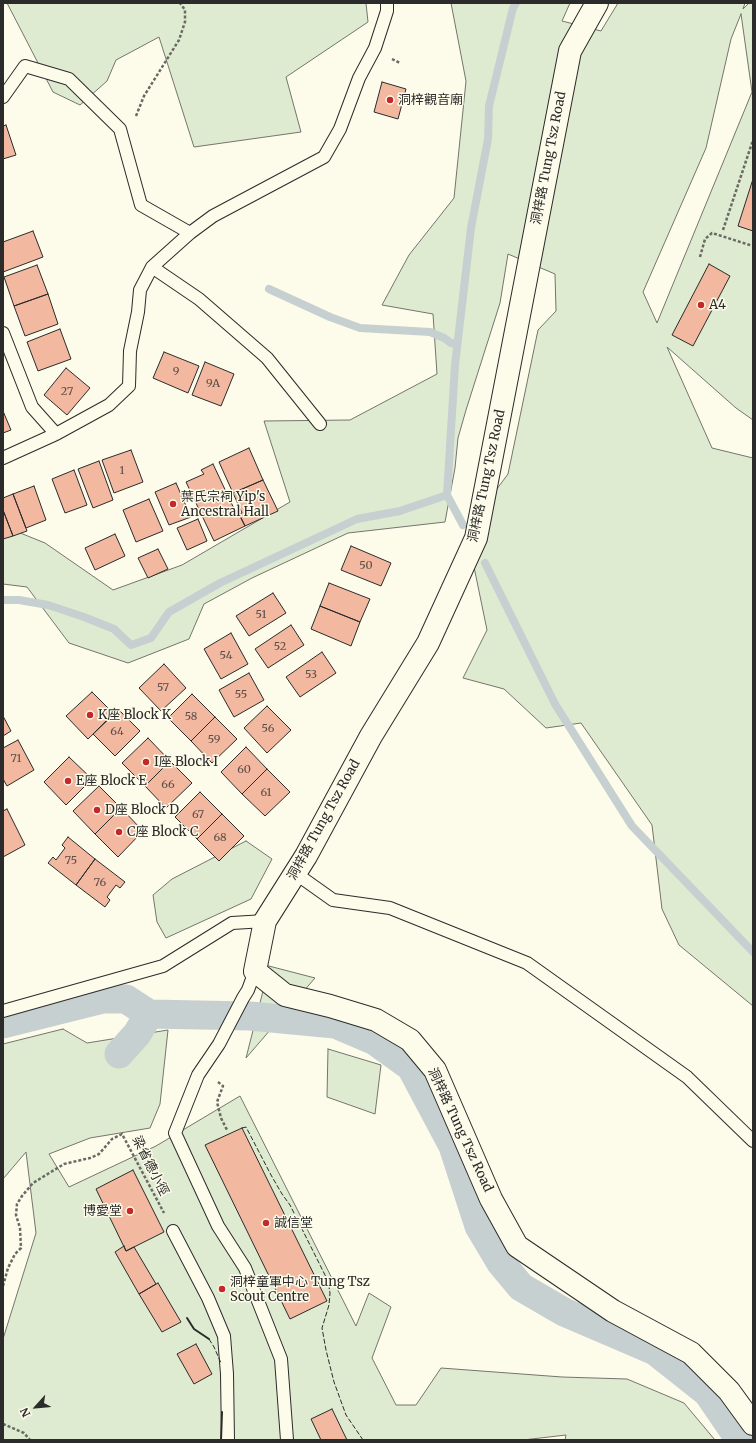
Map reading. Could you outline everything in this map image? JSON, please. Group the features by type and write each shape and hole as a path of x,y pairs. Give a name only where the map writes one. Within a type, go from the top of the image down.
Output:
{"street":[{"name":"洞梓路 Tung Tsz Road","path":"597,3 570,51 476,538 428,643 371,736 306,856 265,921 251,980 285,995 330,1006 376,1020 410,1040 435,1070 491,1199 517,1246 613,1311 691,1353 729,1391 753,1424"}],"lane":[{"path":"3,458 56,434 109,405 130,386 130,351 138,312 140,290 152,267 190,233 213,216 324,156 340,129 359,78 375,48 387,11 387,3"},
{"path":"3,97 25,66 69,79 120,129 141,205 190,233"},
{"path":"152,267 199,299 267,358 320,424"},
{"path":"3,333 32,407 56,434"},
{"path":"295,873 333,900 390,908 527,963 687,1077 753,1141"},
{"path":"3,1011 163,966 232,924 265,921"},
{"path":"251,980 219,1044 198,1075 175,1133 218,1226 246,1268 281,1359 288,1440"},
{"path":"173,1231 208,1298 224,1336 227,1374 228,1440"}],"path":[{"path":"123,139 135,137 134,120 144,96 179,40 185,22 185,10 180,3"},
{"path":"723,230 753,140"},
{"path":"700,256 705,239 712,234 753,246"},
{"path":"198,1075 213,1077 223,1086 217,1102 221,1118 227,1130"},
{"name":"梁省德小徑","path":"3,1286 8,1268 15,1254 21,1248 20,1228 16,1215 17,1204 22,1196 33,1183 64,1164 90,1158 99,1154 112,1139 122,1134 173,1231"},
{"path":"3,1424 24,1433 30,1440"}],"green space":[{"path":"7,3 366,3 368,22 286,77 301,132 194,147 159,37 116,60 107,81 80,105 53,92"},
{"path":"451,3 570,3 562,21 601,31 618,3 745,3 743,9 749,3 753,3 753,420 736,408 667,347 712,448 753,458 753,1006 679,945 662,909 652,825 581,723 546,728 504,689 463,678 487,630 473,562 470,525 508,474 538,330 556,311 555,274 508,254 500,303 458,438 455,468 445,522 348,533 252,578 204,604 189,639 128,663 69,643 27,587 3,584 3,526 45,543 113,590 182,565 290,502 264,421 350,420 437,374 433,314 382,305 409,255 454,198 466,81","holes":["741,14 752,92 657,323 643,292 706,148 731,39"]},
{"path":"246,841 272,859 251,899 166,938 157,922 153,895 172,879"},
{"path":"265,965 315,978 246,1058 263,991"},
{"path":"63,1029 87,1043 168,1030 160,1104 150,1128 90,1138 49,1154 69,1187 156,1146 240,1096 356,1326 369,1293 391,1307 372,1358 396,1405 416,1405 441,1368 562,1377 627,1379 684,1403 715,1440 565,1440 566,1435 523,1440 3,1440 3,1339 36,1233 26,1152 3,1179 3,1044"},
{"path":"328,1049 381,1065 375,1114 327,1097"}],"building":[{"name":"洞梓觀音廟","path":"382,82 406,89 398,119 374,112"},
{"path":"6,125 16,155 3,159 3,126"},
{"path":"753,179 753,231 738,226"},
{"path":"33,231 43,257 3,272 3,242"},
{"name":"A4","path":"709,264 730,276 693,346 672,335"},
{"path":"37,265 48,294 14,306 4,277"},
{"path":"48,294 58,324 25,336 14,306"},
{"path":"60,329 71,359 38,371 27,342"},
{"path":"164,352 199,366 188,393 153,378"},
{"path":"205,362 234,374 221,406 192,395"},
{"path":"66,368 90,388 67,415 44,395"},
{"path":"3,411 11,430 3,433"},
{"path":"249,448 263,480 233,493 219,462"},
{"path":"131,450 143,482 114,493 102,460"},
{"path":"99,461 113,500 93,508 78,469"},
{"path":"213,464 237,515 239,514 245,526 214,541 186,482 204,474 201,470"},
{"path":"74,470 87,505 65,513 52,479"},
{"path":"263,480 278,511 245,526 239,514 242,513 233,493"},
{"name":"葉氏宗祠 Yip's Ancestral Hall","path":"176,483 191,517 169,525 155,492"},
{"path":"34,486 46,520 26,528 13,494"},
{"path":"13,494 27,531 13,536 3,510 3,498"},
{"path":"149,499 163,531 136,542 123,510"},
{"path":"3,510 13,536 3,539"},
{"path":"198,519 207,541 187,550 177,528"},
{"path":"115,534 125,556 95,570 85,548"},
{"path":"351,546 391,563 381,586 341,570"},
{"path":"158,549 168,569 148,578 138,558"},
{"path":"329,583 370,599 360,622 320,606"},
{"path":"273,593 286,613 249,636 236,616"},
{"path":"320,606 360,622 351,646 311,629"},
{"path":"291,625 304,645 268,668 255,649"},
{"path":"231,633 248,664 221,679 204,649"},
{"path":"322,652 336,673 300,697 286,677"},
{"path":"164,664 186,688 161,711 139,688"},
{"path":"249,673 264,700 234,717 219,690"},
{"name":"K座 Block K","path":"92,692 114,714 88,739 66,716"},
{"path":"192,694 215,717 191,741 168,718"},
{"path":"267,706 291,730 267,753 244,728"},
{"path":"118,709 140,731 115,756 93,734"},
{"path":"3,716 11,731 3,736"},
{"path":"215,717 237,739 212,763 191,741"},
{"name":"I座 Block I","path":"148,738 170,761 145,786 122,763"},
{"path":"18,740 34,770 7,786 3,779 3,748"},
{"path":"246,747 267,769 242,794 221,772"},
{"name":"E座 Block E","path":"69,757 92,779 66,805 44,782"},
{"path":"170,761 192,783 166,808 145,786"},
{"path":"267,769 290,792 265,816 242,794"},
{"name":"D座 Block D","path":"99,786 121,808 95,834 73,811"},
{"path":"200,792 222,814 197,839 175,817"},
{"name":"C座 Block C","path":"121,808 143,831 118,857 95,834"},
{"path":"7,809 25,845 3,857 3,811"},
{"path":"222,814 244,836 219,861 197,839"},
{"path":"68,837 95,859 76,885 48,863 53,857 56,860 65,848 62,845"},
{"path":"95,859 125,882 120,888 116,885 107,897 110,900 105,907 76,885"},
{"name":"誠信堂","path":"242,1128 327,1301 290,1319 205,1145"},
{"name":"博愛堂","path":"133,1170 164,1232 126,1251 96,1189"},
{"path":"124,1246 126,1251 134,1247 156,1284 139,1294 115,1252"},
{"path":"158,1283 181,1322 162,1332 139,1294"},
{"path":"196,1344 212,1374 194,1384 177,1354"},
{"path":"332,1409 347,1440 321,1440 311,1419"}],"waterway":[{"path":"463,525 447,495 455,365 471,228 488,139 489,106 513,8 516,3"},
{"path":"269,289 330,317 360,328 430,332 451,343 457,344"},
{"path":"3,600 19,600 48,605 84,617 114,629 131,645 151,638 169,612 220,583 357,519 400,511 447,495"},
{"path":"485,563 555,704 632,826 753,952"},
{"path":"3,1024 103,999 126,999 149,1014 250,1016 335,1024 375,1041 411,1067 453,1146 479,1226 501,1263 521,1287 564,1312 655,1351 708,1393 740,1440"},
{"path":"119,1054 137,1034 149,1014"}],"fence":[{"path":"242,1128 246,1127 271,1175 290,1205 328,1281 330,1293 329,1305 322,1328 326,1350 334,1382 346,1415 363,1440"},
{"path":"209,1339 221,1363"}],"wall":[{"path":"187,1318 194,1329 209,1339"},
{"path":"221,1440 222,1412"}],"place":[{"name":"洞梓觀音廟","path":"390,100"},
{"name":"A4","path":"701,305"},
{"name":"葉氏宗祠 Yip's Ancestral Hall","path":"173,504"},
{"name":"K座 Block K","path":"90,715"},
{"name":"I座 Block I","path":"146,762"},
{"name":"E座 Block E","path":"68,781"},
{"name":"D座 Block D","path":"97,810"},
{"name":"C座 Block C","path":"119,832"},
{"name":"博愛堂","path":"130,1211"},
{"name":"誠信堂","path":"266,1223"},
{"name":"洞梓童軍中心 Tung Tsz Scout Centre","path":"222,1289"}]}
